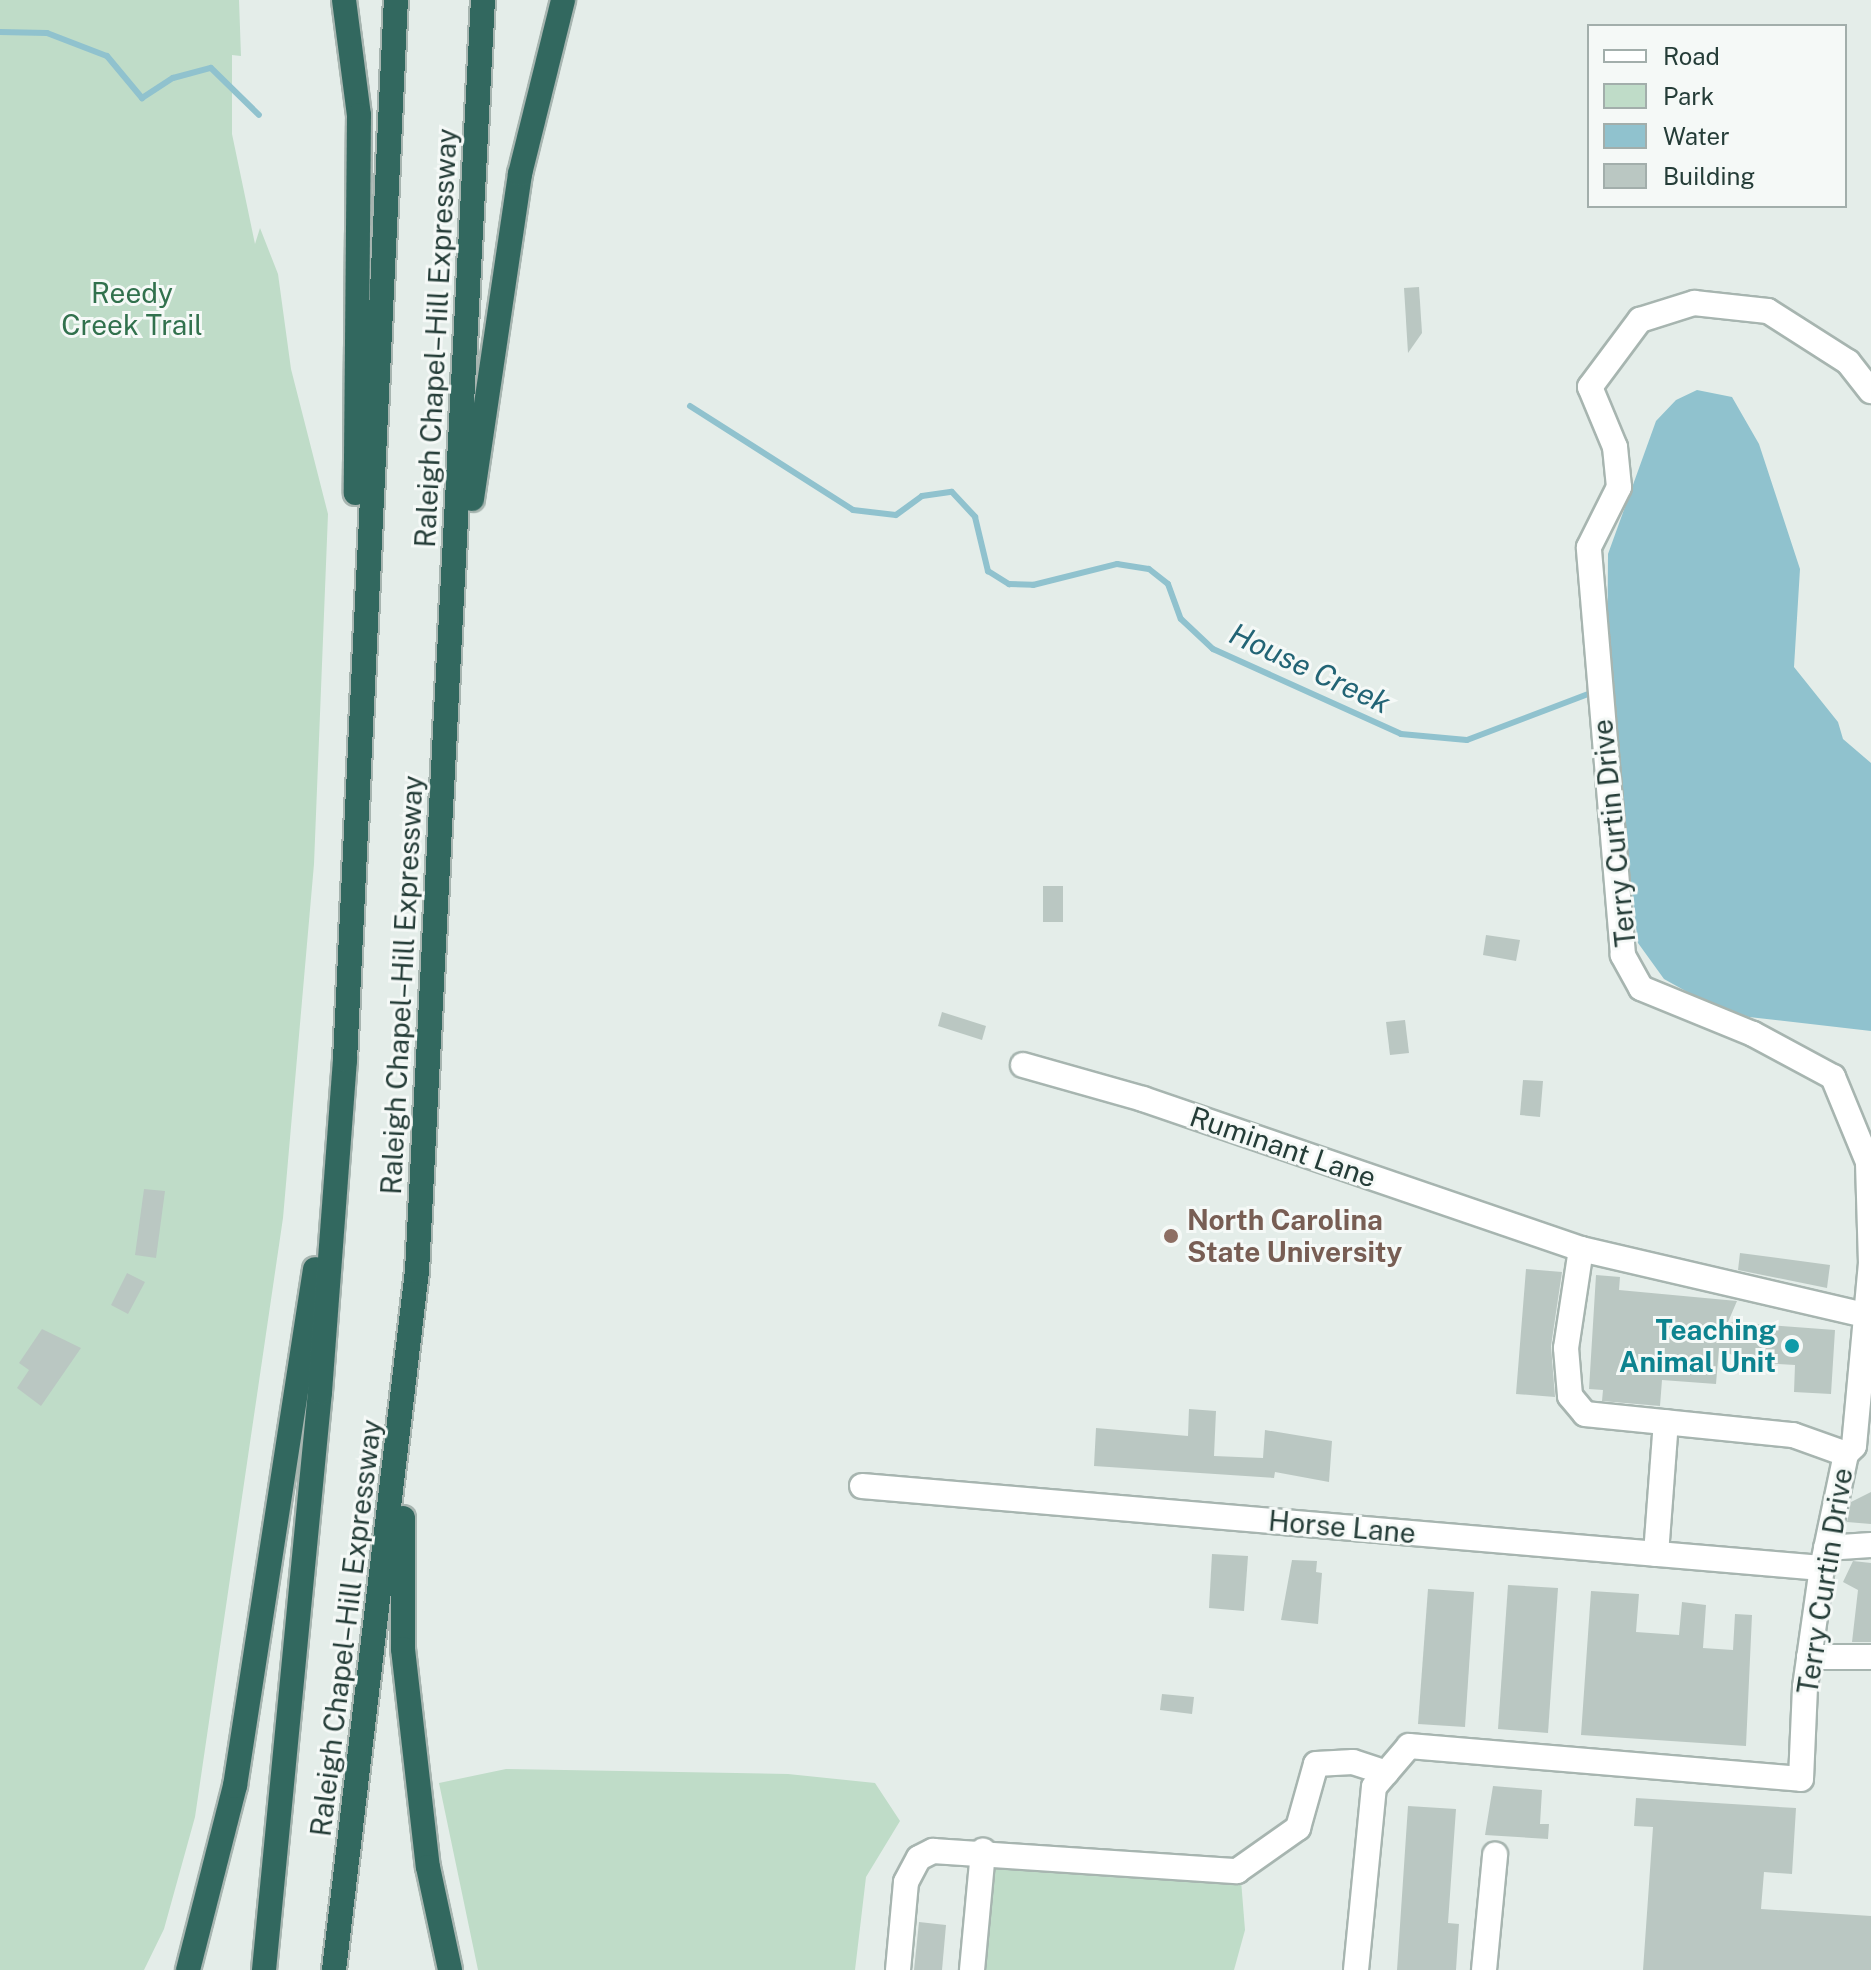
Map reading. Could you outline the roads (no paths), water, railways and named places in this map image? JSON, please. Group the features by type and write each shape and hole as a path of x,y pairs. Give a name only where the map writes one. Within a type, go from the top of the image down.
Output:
{"highway":[{"path":"344,0 359,115 360,688"},
{"name":"Raleigh Chapel–Hill Expressway","path":"264,1970 319,1408 345,1060 360,688 396,0"},
{"name":"Raleigh Chapel–Hill Expressway","path":"334,1970 404,1416 431,1051 483,0"},
{"path":"452,620 520,174 563,0"},
{"path":"188,1970 235,1786 345,1060"},
{"path":"404,1416 403,1649 428,1867 450,1970"}],"street":[{"name":"Terry Curtin Drive","path":"1356,1970 1374,1787 1409,1746 1801,1779 1809,1657 1824,1558 1846,1454 1854,1446 1868,1316 1868,1162 1833,1077 1753,1034 1641,988 1623,955 1589,547 1619,487 1615,447 1590,387 1640,320 1694,303 1768,311 1848,362 1871,391"},
{"name":"Ruminant Lane","path":"1023,1065 1143,1099 1581,1249 1868,1316"},
{"path":"1581,1249 1566,1348 1570,1396 1585,1414 1793,1435 1846,1454"},
{"path":"1656,1554 1666,1422"},
{"name":"Horse Lane","path":"862,1486 1656,1554 1824,1558 1871,1545"},
{"path":"1809,1657 1871,1657"},
{"path":"898,1970 906,1882 919,1858 933,1851 983,1851 1237,1871 1298,1828 1316,1764 1353,1762 1386,1773"},
{"path":"972,1970 983,1851"},
{"path":"1484,1970 1495,1855"}],"water":[{"path":"1697,390 1732,397 1759,444 1800,569 1794,667 1838,722 1843,739 1871,763 1871,1031 1749,1017 1709,1004 1664,979 1638,943 1607,687 1608,554 1656,421 1676,400"}],"waterway":[{"name":"House Creek","path":"0,32 47,33 107,56 142,98 173,78 211,68 259,115"},
{"name":"House Creek","path":"690,406 853,510 896,515 922,496 952,492 975,517 988,571 1009,584 1033,585 1117,564 1149,569 1168,584 1181,619 1213,649 1401,734 1467,740 1596,691"}],"place":[{"name":"North Carolina State University","path":"1171,1236"},
{"name":"Teaching Animal Unit","path":"1792,1346"}],"park label":[{"name":"Reedy Creek Trail","path":"132,309"}]}
